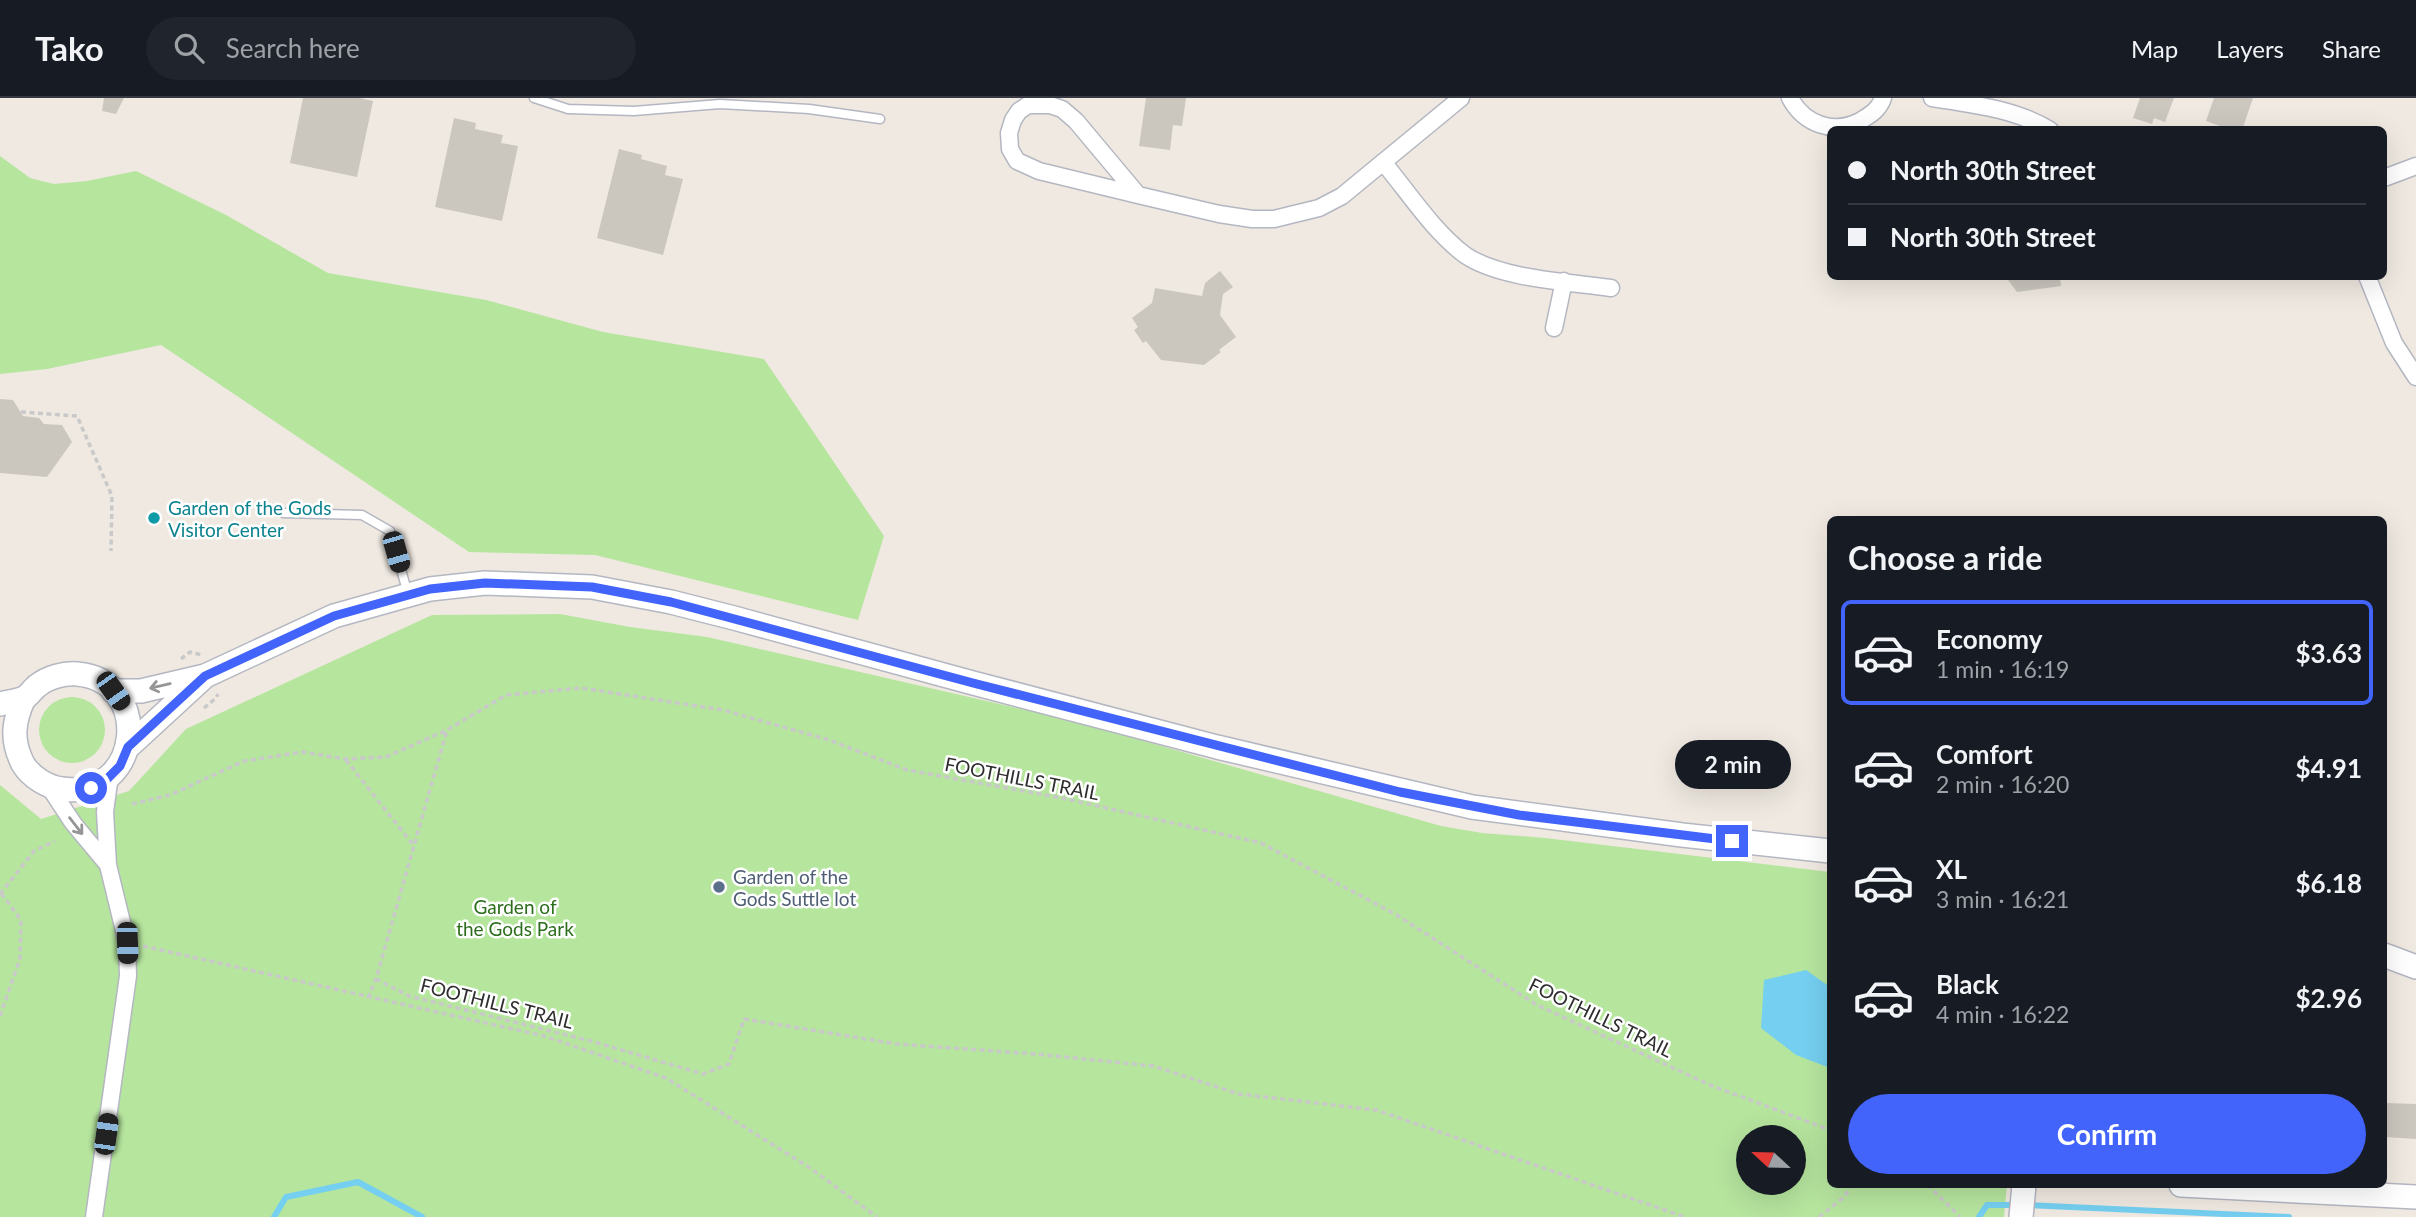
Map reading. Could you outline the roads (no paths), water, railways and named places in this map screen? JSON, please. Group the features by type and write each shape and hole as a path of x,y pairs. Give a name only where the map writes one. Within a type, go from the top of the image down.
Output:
{"main road":[{"path":"113,691 141,691 205,676 334,616 408,594 452,585 485,583 592,587 632,593 734,618 1204,743 1435,799 1519,815 1827,851"},
{"path":"78,674 97,679 113,691 128,717 128,747 120,766 91,788 74,791 48,785 39,781 10,753 16,717 24,698 39,684 57,676 78,674"},
{"path":"128,747 205,676"},
{"path":"0,704 24,698"},
{"path":"2387,957 2416,967"},
{"path":"2021,1217 2024,1188"},
{"path":"2240,1188 2416,1197"}],"street":[{"path":"1138,195 1076,121 1062,109 1050,105 1028,105 1019,111 1013,120 1009,134 1010,149 1017,161 1039,171 1138,195 1219,214 1274,219 1319,208 1342,195 1461,98"},
{"path":"1790,98 1805,118 1827,127"},
{"path":"1850,126 1871,115 1883,98"},
{"path":"1932,98 2006,113 2044,126"},
{"path":"1384,162 1439,230 1467,256 1501,271 1611,288"},
{"path":"2387,177 2416,166"},
{"path":"2369,280 2394,343 2416,377"},
{"path":"1554,328 1564,281"},
{"path":"94,1217 128,976 127,943 108,864 105,812 110,775"},
{"path":"48,785 73,823 108,864"}],"lane":[{"path":"534,98 568,109 634,111 720,104 809,109 880,119"},
{"path":"283,513 362,515 390,531 408,594"}],"water":[{"path":"1806,970 1827,985 1827,1067 1796,1055 1761,1028 1764,980"}],"waterway":[{"path":"274,1217 286,1197 358,1182 422,1217"},
{"path":"1979,1217 1987,1205 2017,1205"},
{"path":"2027,1205 2289,1217"}],"place":[{"name":"Garden of the Gods Visitor Center","path":"154,518"},
{"name":"Garden of the Gods Suttle lot","path":"719,887"}],"park label":[{"name":"Garden of the Gods Park","path":"515,917"}]}
